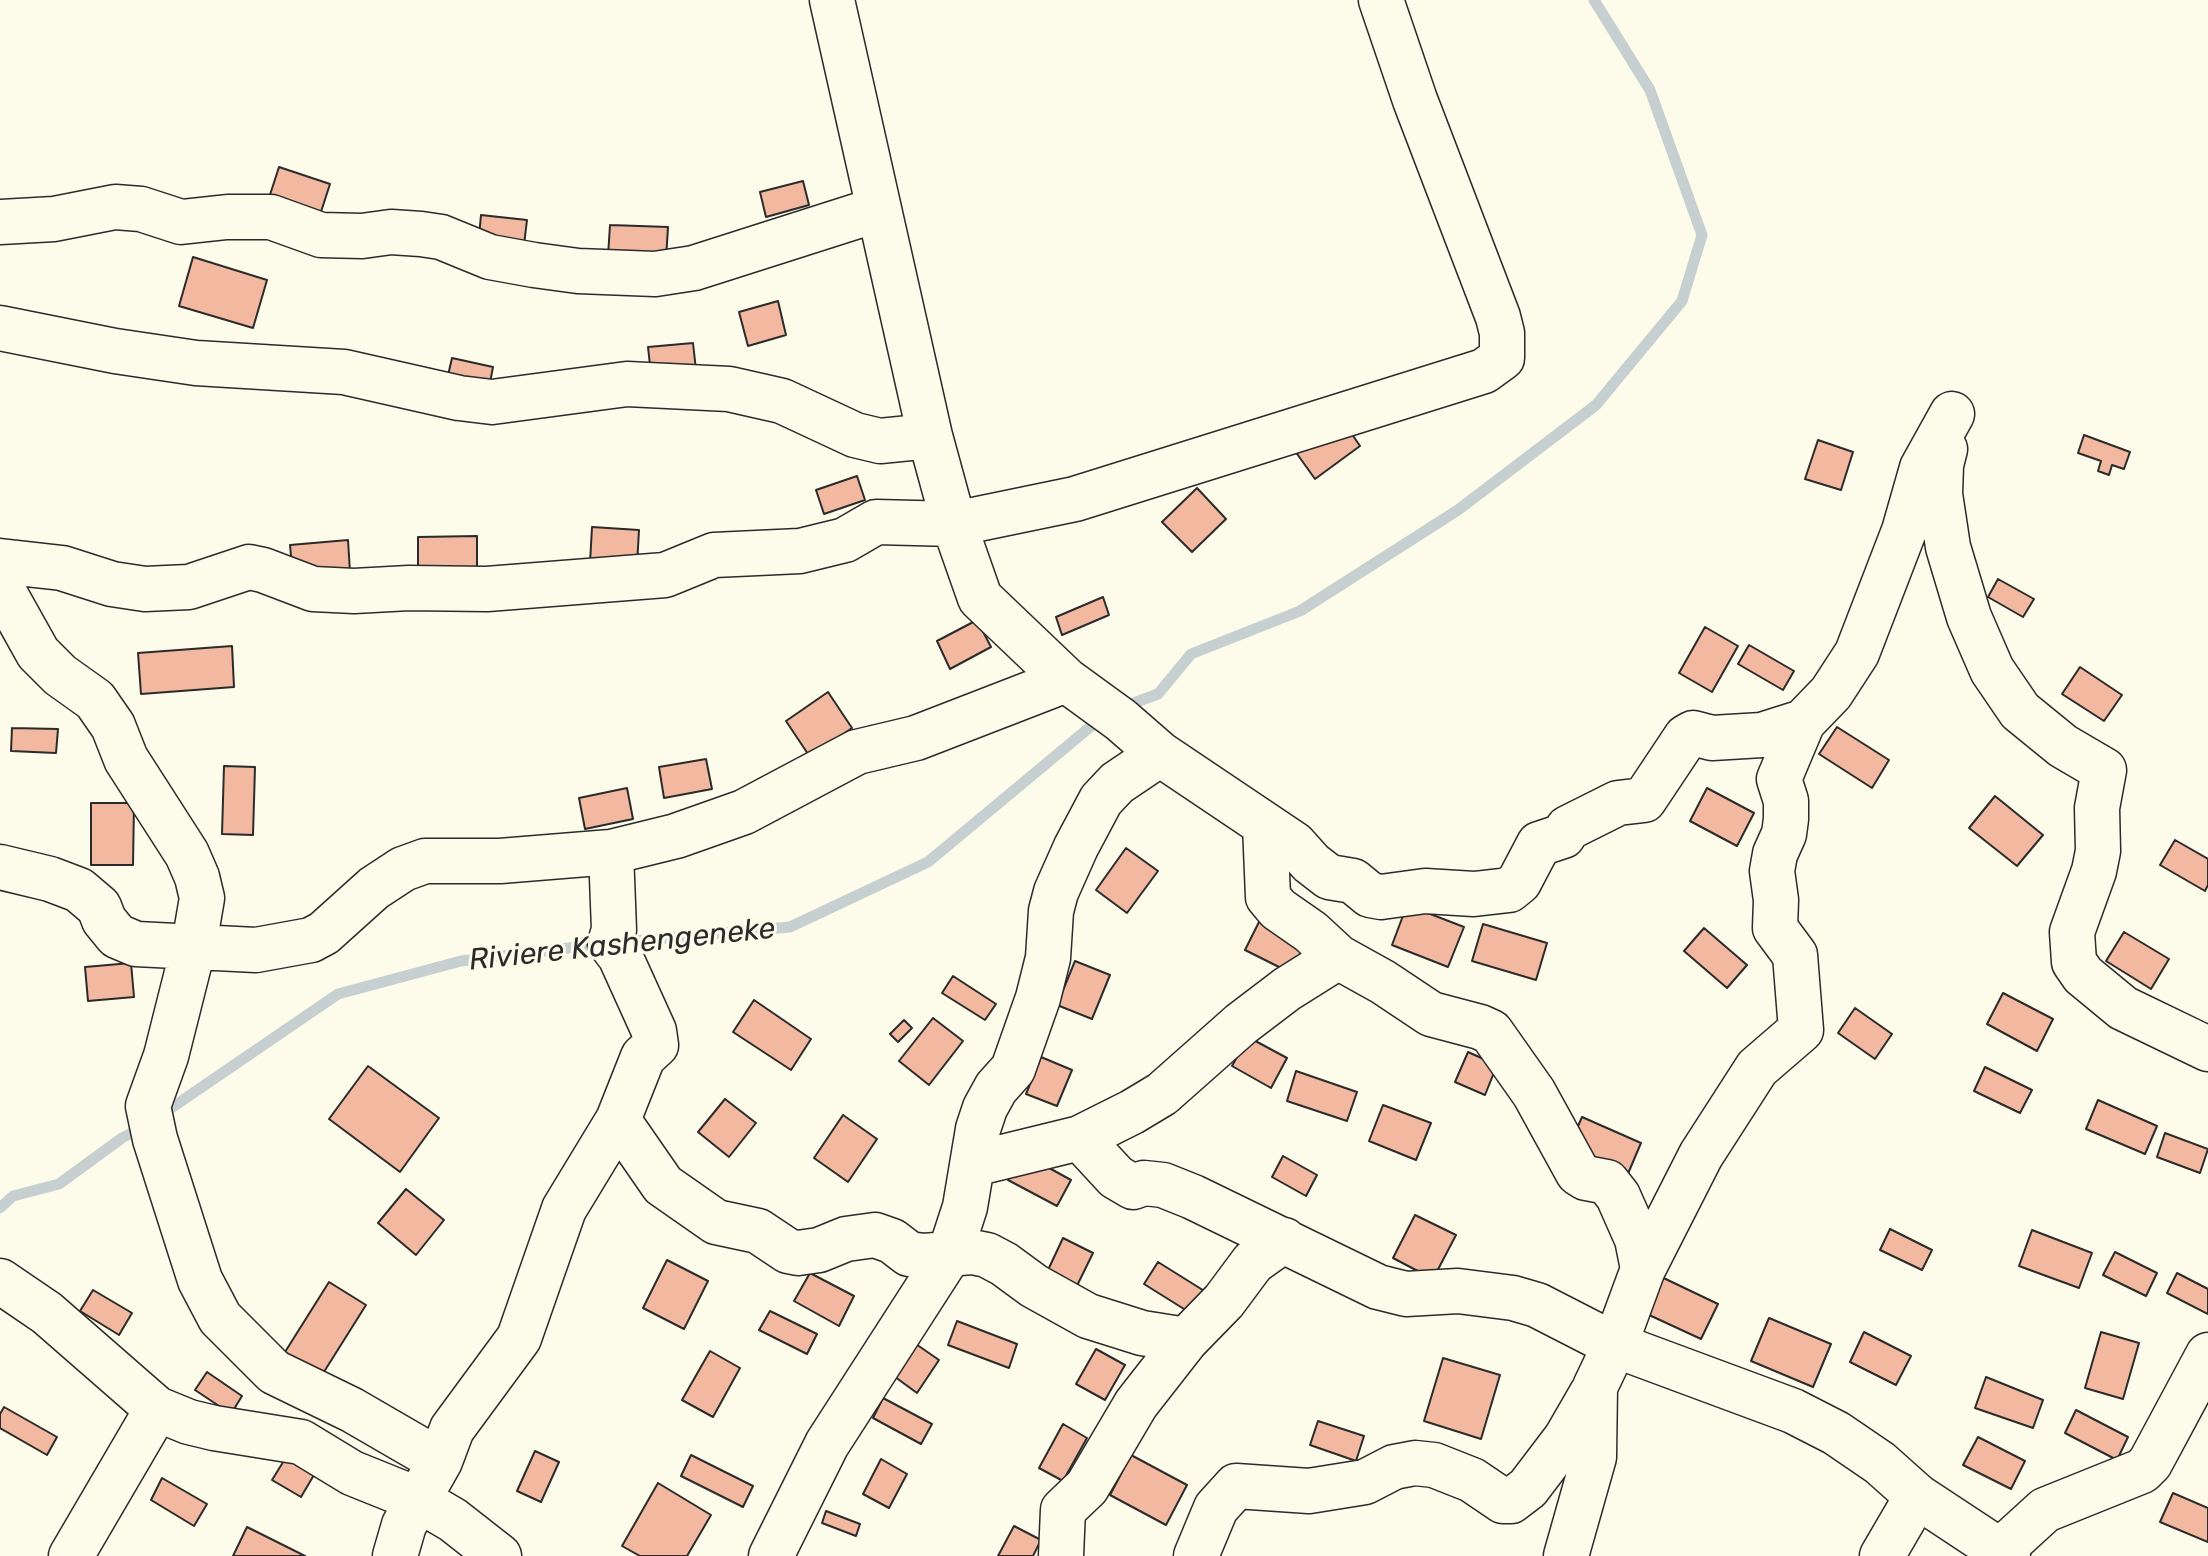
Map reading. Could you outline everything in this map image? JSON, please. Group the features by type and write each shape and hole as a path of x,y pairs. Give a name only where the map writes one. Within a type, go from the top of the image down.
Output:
{"street":[{"path":"832,0 930,436 954,524 980,598 1066,680 1121,720 1160,754 1294,844 1329,877 1353,881 1370,895 1381,897 1425,891 1493,893 1509,890 1519,882 1539,844 1563,836 1568,828 1609,806 1644,800 1686,737 1693,733 1712,738 1762,735 1803,722"},
{"path":"0,561 62,568 112,584 145,589 189,587 249,567 299,585 330,591 487,589 665,575 714,555 800,551 845,540 876,522 954,524 1075,499 1484,371 1502,358 1498,317 1415,100 1381,0"},
{"path":"0,222 54,219 115,207 141,209 181,222 227,217 271,217 321,235 421,234 441,237 490,257 534,265 578,271 655,274 694,268 879,209"},
{"path":"0,328 115,351 196,363 344,372 459,398 492,402 627,384 729,389 782,401 855,435 880,441 930,436"},
{"path":"1196,1556 1216,1508 1236,1486 1309,1491 1365,1482 1394,1467 1415,1463 1434,1465 1472,1480 1503,1501 1511,1501 1528,1488 1566,1438 1595,1387 1615,1345 1643,1269 1701,1155 1757,1068 1801,1030 1795,955 1775,928 1776,900 1772,871 1786,819 1786,801 1779,779 1803,722 1831,693 1857,653 1904,531 1922,468 1952,414 1941,465 1940,494 1948,547 1969,617 1992,670 2020,711 2063,746 2104,770 2097,808 2098,851 2072,932 2074,962 2083,975 2123,1008 2208,1049"},
{"path":"0,585 38,653 60,675 95,700 113,726 126,759 187,854 197,877 202,898 194,945 166,1056 148,1106 155,1139 200,1280 220,1318 274,1372 352,1410 440,1461"},
{"path":"0,867 50,879 79,890 99,907 104,920 117,936 136,944 256,950 311,940 324,933 374,888 403,869 425,861 500,861 611,852 676,836 744,812 857,752 916,738 1066,680"},
{"path":"771,1556 827,1444 950,1253 965,1207 978,1129 985,1108 996,1088 1013,1069 1038,998 1048,958 1051,911 1064,872 1101,800 1117,783 1160,754"},
{"path":"1265,825 1268,897 1278,909 1311,932 1338,957 1431,1014 1491,1032 1534,1093 1578,1173 1586,1178 1607,1182 1618,1196 1637,1239 1643,1269"},
{"path":"395,1556 404,1525 440,1461 452,1429 519,1338 564,1209 618,1120 643,1057 655,1047 656,1038 620,956 610,943 614,930 611,852"},
{"path":"974,1164 1080,1138 1132,1112 1162,1094 1241,1024 1287,989 1338,957"},
{"path":"618,1120 663,1185 716,1222 758,1231 788,1251 819,1250 846,1239 875,1235 892,1241 909,1254 924,1256 972,1252 987,1255 1088,1316 1142,1333 1186,1340"},
{"path":"1080,1138 1116,1177 1133,1187 1144,1183 1163,1185 1378,1287 1406,1294 1458,1291 1513,1298 1537,1305 1615,1345 1803,1416 1836,1433 1880,1463 1917,1496 2004,1553 2045,1510 2142,1471 2150,1463 2208,1355"},
{"path":"1061,1556 1063,1510 1087,1487 1136,1404 1186,1340 1224,1301 1253,1262 1284,1240"},
{"path":"0,1281 47,1313 157,1409 214,1428 301,1442 352,1473 419,1500 453,1520 499,1556"},
{"path":"1566,1556 1594,1457 1595,1387"},
{"path":"71,1556 157,1409"},
{"path":"1882,1556 1917,1496"}],"building":[{"path":"279,167 330,184 318,221 267,204"},
{"path":"803,181 809,205 766,217 760,192"},
{"path":"481,215 527,220 523,253 478,247"},
{"path":"610,225 668,227 666,259 608,256"},
{"path":"193,257 267,280 253,328 179,306"},
{"path":"778,301 786,335 748,346 739,312"},
{"path":"693,343 696,370 651,374 648,347"},
{"path":"452,358 493,367 488,393 446,384"},
{"path":"1341,418 1360,446 1315,479 1295,451"},
{"path":"2084,435 2130,452 2124,469 2112,465 2109,475 2098,471 2101,461 2078,453"},
{"path":"1818,440 1853,452 1841,490 1805,479"},
{"path":"857,476 865,500 824,514 816,490"},
{"path":"1197,488 1226,519 1192,552 1162,522"},
{"path":"592,527 639,530 637,565 590,563"},
{"path":"477,536 477,571 418,572 418,537"},
{"path":"348,540 350,572 293,577 290,545"},
{"path":"1998,579 2034,599 2023,617 1988,597"},
{"path":"1103,597 1109,615 1062,635 1056,617"},
{"path":"977,620 991,647 950,669 937,641"},
{"path":"1705,627 1738,646 1712,692 1679,673"},
{"path":"1749,645 1794,671 1783,690 1738,664"},
{"path":"232,646 234,687 141,694 138,653"},
{"path":"2080,667 2122,695 2104,721 2062,694"},
{"path":"828,692 852,728 810,757 786,721"},
{"path":"1837,727 1889,760 1872,788 1819,754"},
{"path":"12,728 58,729 56,753 11,751"},
{"path":"706,759 712,789 664,798 659,767"},
{"path":"224,766 255,767 253,835 222,834"},
{"path":"627,788 633,819 585,829 579,798"},
{"path":"1707,788 1754,813 1737,846 1690,821"},
{"path":"1995,796 2043,835 2017,866 1969,828"},
{"path":"91,803 134,803 133,865 91,865"},
{"path":"2175,840 2208,859 2208,885 2205,891 2160,865"},
{"path":"1126,848 1158,871 1127,913 1096,890"},
{"path":"1407,905 1464,927 1448,967 1392,945"},
{"path":"1261,918 1307,941 1291,973 1245,950"},
{"path":"1483,924 1547,943 1536,980 1472,961"},
{"path":"1704,928 1747,965 1727,988 1684,951"},
{"path":"2124,932 2169,959 2151,989 2106,961"},
{"path":"1075,961 1110,975 1092,1019 1057,1005"},
{"path":"131,963 134,997 88,1001 85,967"},
{"path":"953,976 996,1004 985,1020 942,993"},
{"path":"2003,993 2053,1019 2037,1051 1987,1024"},
{"path":"754,1000 811,1039 791,1070 733,1032"},
{"path":"1855,1008 1892,1034 1875,1059 1838,1033"},
{"path":"933,1018 963,1041 929,1085 899,1061"},
{"path":"904,1020 912,1028 898,1042 890,1034"},
{"path":"1248,1037 1287,1058 1271,1088 1232,1066"},
{"path":"1468,1052 1497,1065 1485,1095 1455,1082"},
{"path":"1041,1057 1072,1070 1057,1106 1026,1094"},
{"path":"368,1066 439,1118 400,1172 329,1119"},
{"path":"1985,1067 2032,1090 2020,1113 1974,1091"},
{"path":"1296,1071 1357,1092 1347,1121 1287,1101"},
{"path":"725,1099 756,1123 729,1157 698,1132"},
{"path":"2098,1100 2157,1126 2145,1154 2086,1129"},
{"path":"1383,1105 1431,1123 1416,1160 1369,1141"},
{"path":"843,1115 877,1139 848,1182 814,1158"},
{"path":"1582,1117 1641,1143 1627,1176 1568,1149"},
{"path":"2165,1133 2208,1149 2200,1173 2157,1157"},
{"path":"1022,1153 1071,1180 1057,1206 1008,1180"},
{"path":"1283,1156 1317,1175 1306,1196 1272,1177"},
{"path":"406,1189 444,1220 416,1255 378,1223"},
{"path":"1415,1215 1456,1235 1433,1279 1393,1258"},
{"path":"1890,1229 1932,1250 1922,1270 1880,1250"},
{"path":"2032,1230 2092,1253 2079,1288 2019,1266"},
{"path":"1063,1238 1093,1253 1070,1300 1041,1285"},
{"path":"2115,1252 2157,1273 2146,1296 2103,1275"},
{"path":"667,1260 708,1281 684,1329 643,1308"},
{"path":"1158,1262 1206,1292 1192,1314 1144,1284"},
{"path":"1651,1272 1718,1304 1701,1339 1634,1308"},
{"path":"810,1273 854,1296 839,1326 794,1301"},
{"path":"2177,1273 2208,1289 2208,1314 2167,1293"},
{"path":"329,1282 366,1305 322,1375 285,1352"},
{"path":"93,1290 132,1313 119,1335 80,1311"},
{"path":"770,1311 817,1334 807,1354 759,1330"},
{"path":"1769,1318 1831,1344 1813,1387 1751,1361"},
{"path":"957,1321 1017,1344 1009,1368 948,1345"},
{"path":"1864,1332 1911,1356 1896,1385 1850,1362"},
{"path":"2101,1332 2139,1343 2123,1399 2085,1388"},
{"path":"913,1342 939,1360 917,1393 891,1374"},
{"path":"1096,1349 1125,1365 1105,1400 1076,1384"},
{"path":"710,1351 740,1368 713,1417 682,1400"},
{"path":"1443,1358 1500,1375 1481,1439 1424,1421"},
{"path":"207,1372 242,1396 231,1414 195,1390"},
{"path":"1986,1377 2043,1400 2033,1428 1975,1408"},
{"path":"883,1398 932,1424 921,1444 873,1418"},
{"path":"4,1407 57,1437 47,1455 0,1428 0,1414"},
{"path":"2076,1410 2128,1437 2117,1460 2065,1433"},
{"path":"1318,1421 1364,1436 1356,1461 1310,1445"},
{"path":"1063,1424 1087,1438 1063,1481 1039,1468"},
{"path":"1978,1437 2025,1461 2011,1489 1963,1465"},
{"path":"293,1446 321,1463 301,1497 272,1480"},
{"path":"535,1451 559,1462 541,1502 517,1491"},
{"path":"691,1455 753,1486 743,1507 681,1476"},
{"path":"1131,1455 1187,1485 1166,1525 1110,1495"},
{"path":"881,1459 907,1474 889,1508 863,1494"},
{"path":"162,1478 207,1504 194,1526 151,1500"},
{"path":"658,1483 711,1515 687,1556 640,1556 622,1546"},
{"path":"2173,1493 2208,1508 2208,1542 2160,1522"},
{"path":"826,1511 860,1524 856,1536 822,1523"},
{"path":"1014,1526 1041,1540 1033,1556 998,1556"},
{"path":"247,1527 305,1556 233,1556"}],"waterway":[{"name":"Riviere Kashengeneke","path":"1123,707 1158,694 1191,654 1300,611 1458,510 1596,405 1682,301 1702,235 1650,90 1594,0"},
{"name":"Riviere Kashengeneke","path":"622,942 790,927 928,862 1101,718"},
{"name":"Riviere Kashengeneke","path":"161,1115 338,994 461,961 601,944"},
{"name":"Riviere Kashengeneke","path":"0,1208 13,1196 59,1184 122,1138 143,1127"}]}
